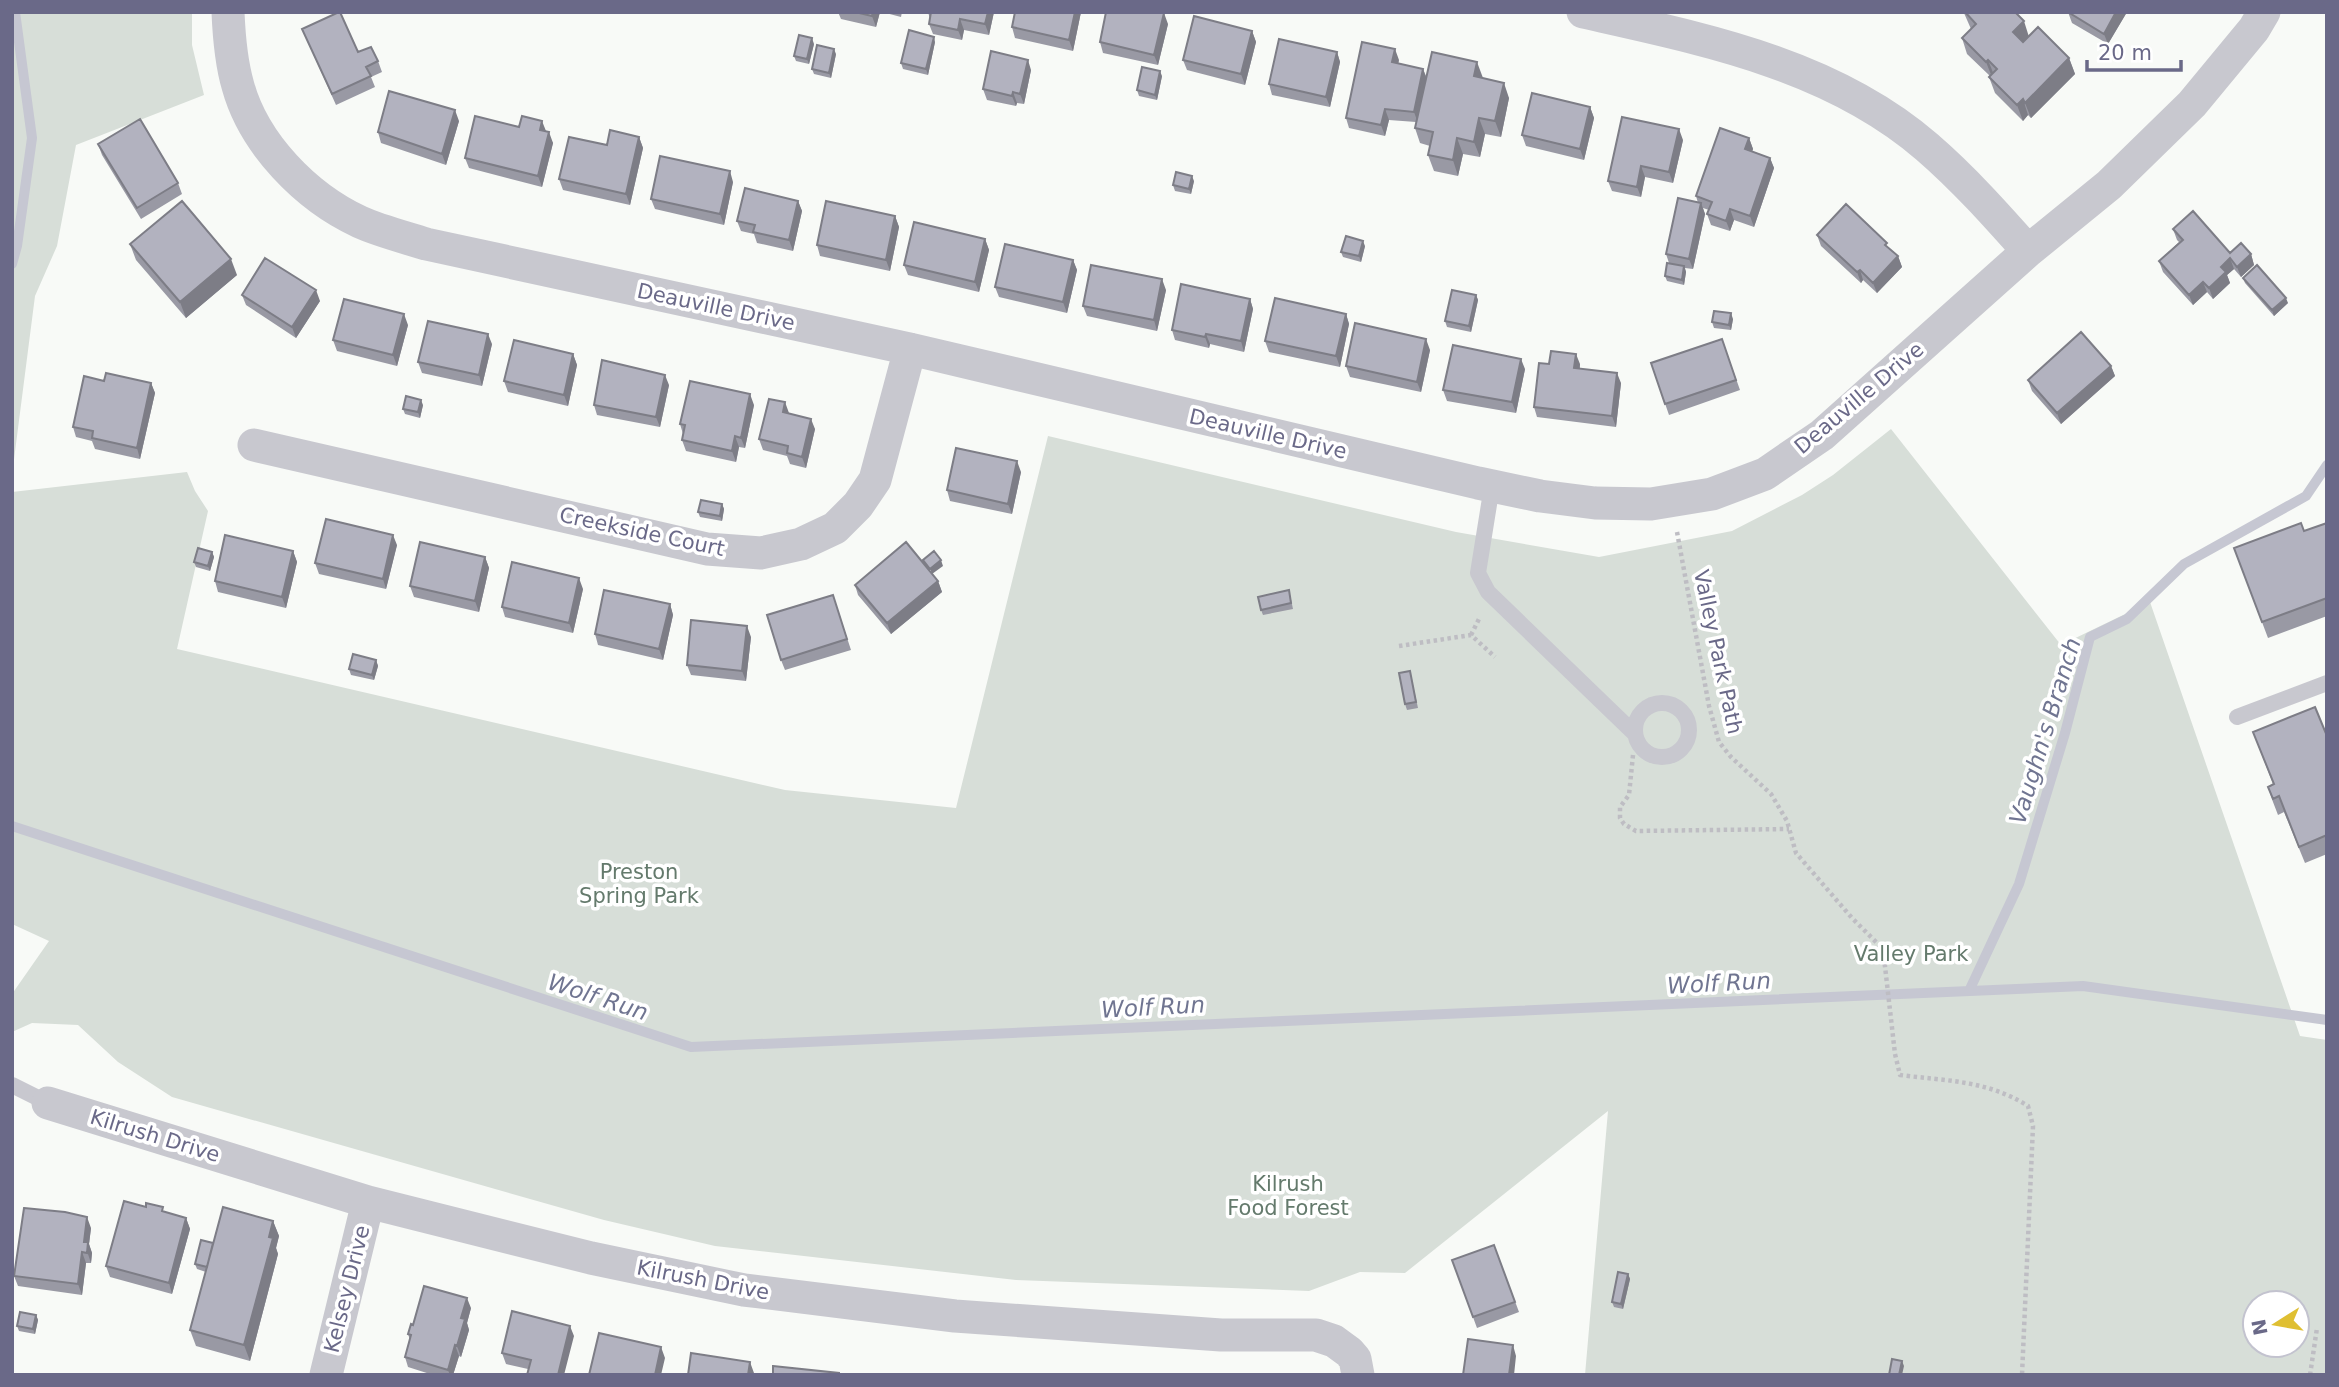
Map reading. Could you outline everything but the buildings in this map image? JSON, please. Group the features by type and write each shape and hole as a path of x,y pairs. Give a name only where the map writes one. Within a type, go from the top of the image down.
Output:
{"street":[{"path":"1583,12 1710,26 1788,67 1835,87 1882,114 1926,146 1969,186 2028,251"},
{"name":"Deauville Drive","path":"228,15 229,46 239,88 257,131 285,166 317,196 360,222 426,244 910,349 1492,486 1595,503 1651,504 1712,494 1765,474 1822,435 2028,251 2109,185 2192,104 2254,29 2264,12"},
{"name":"Creekside Court","path":"254,445 707,549 761,553 801,544 835,528 858,505 875,480 910,349"},
{"name":"Kilrush Drive","path":"48,1102 368,1202 591,1258 744,1290 969,1317 1221,1335 1316,1335 1334,1341 1349,1352 1355,1360 1359,1375"},
{"name":"Kelsey Drive","path":"326,1375 368,1202"}],"lane":[{"path":"1492,486 1478,573 1488,592 1634,733"},
{"path":"2237,717 2327,683"},
{"path":"12,1085 48,1102"}],"path":[{"name":"Valley Park Path","path":"1672,500 1706,692 1719,742 1731,757 1771,794 1787,821 1796,853 1852,918 1883,949 1895,1054 1900,1075 1986,1086 2009,1094 2028,1106 2033,1126 2022,1375"},
{"path":"1399,646 1471,635 1495,657"},
{"path":"1634,733 1629,795 1620,807 1620,818 1624,824 1636,831 1789,829"},
{"path":"2310,1375 2317,1328"}],"green space":[{"path":"12,12 192,12 192,45 204,95 76,145 57,246 35,296 12,475"},
{"name":"Valley Park","path":"1891,429 2061,645 2150,602 2300,1036 2327,1040 2327,1375 1585,1375 1608,1111 1405,1273 1360,1272 1309,1291 1016,1280 715,1246 604,1220 172,1097 118,1062 78,1025 32,1023 12,1032 12,994 49,941 12,924 12,492 187,472 208,511 177,649 785,790 956,808 1048,436 1456,532 1599,557 1732,531 1802,495 1833,475"}],"waterway":[{"path":"12,264 17,246 32,138 15,12"},
{"name":"Vaughn's Branch","path":"1969,991 2019,884 2065,733 2090,637 2127,619 2184,564 2306,496 2327,465"},
{"name":"Wolf Run","path":"12,826 691,1047 2083,986 2327,1020"}],"park label":[{"name":"Preston Spring Park","path":"639,884"},
{"name":"Kilrush Food Forest","path":"1288,1196"}]}
